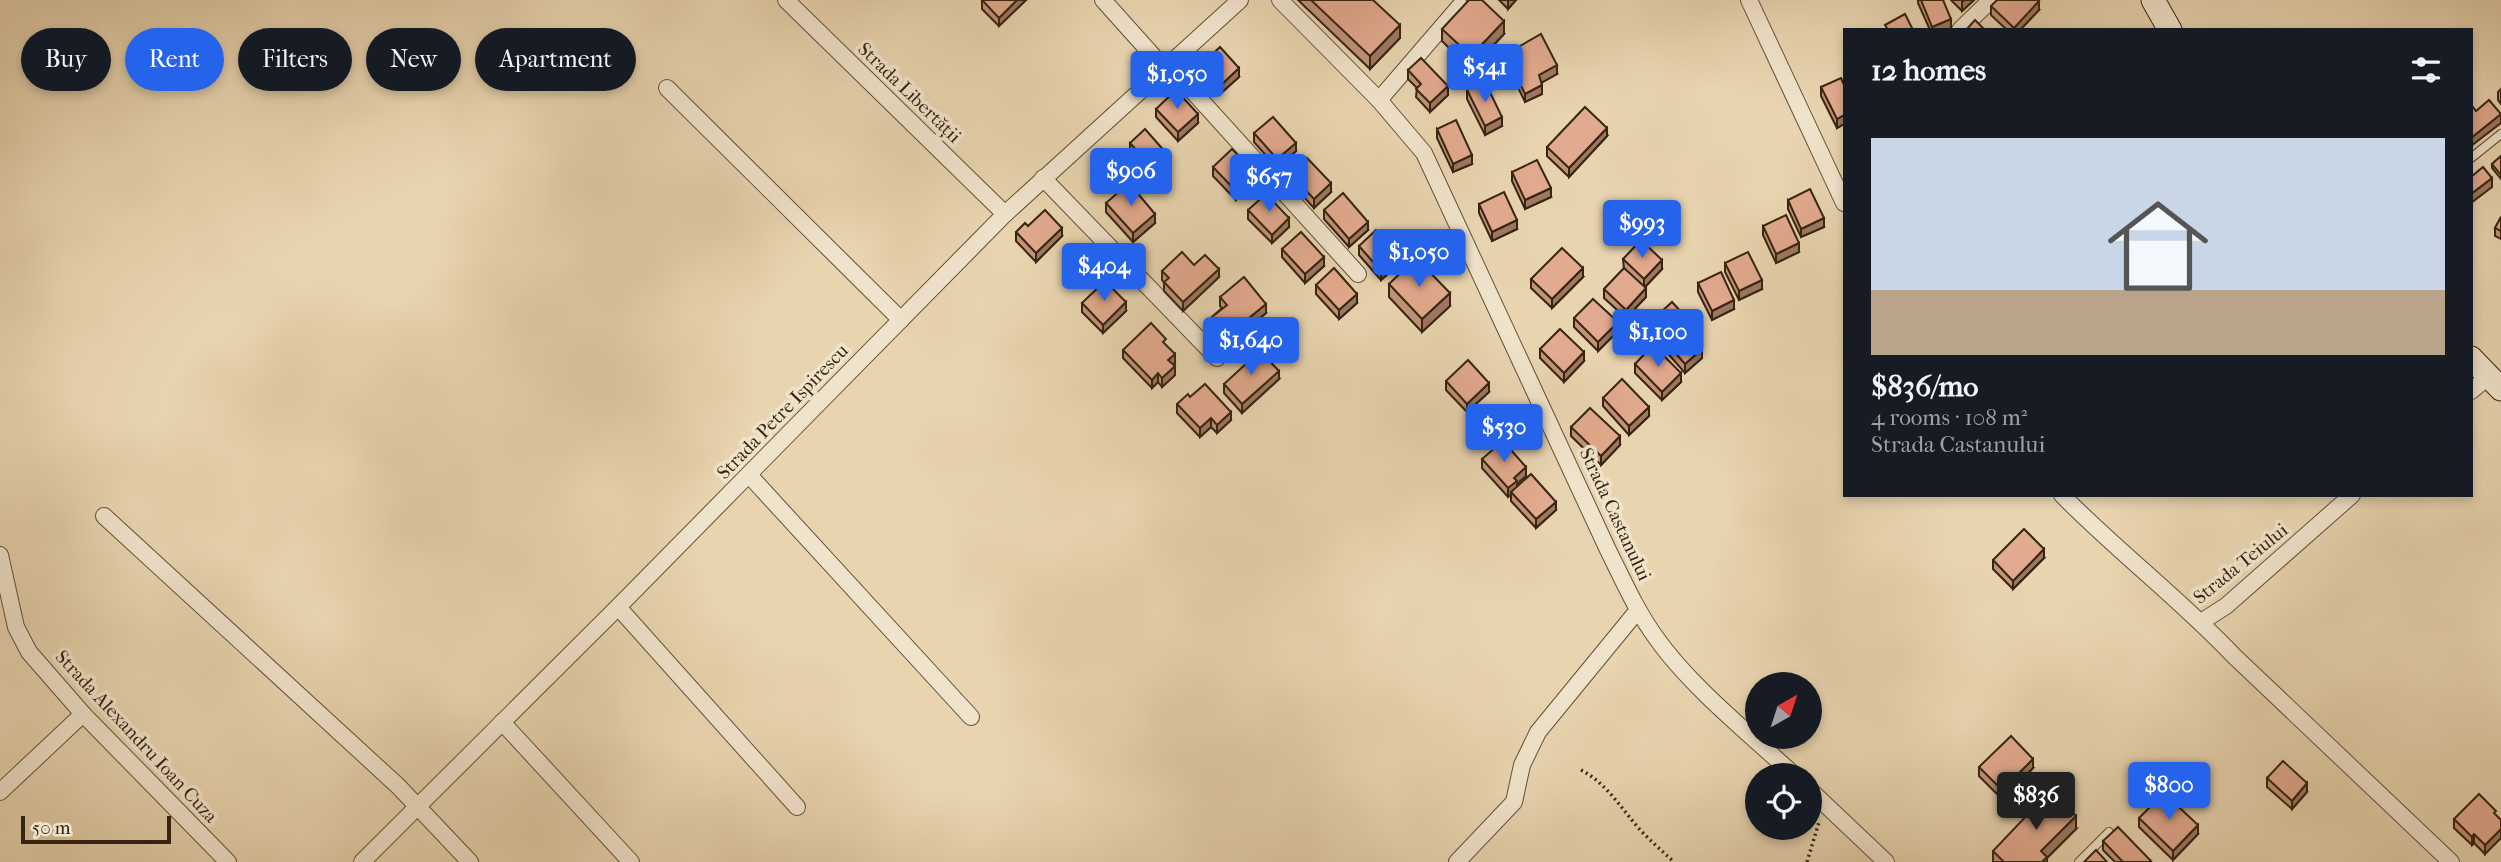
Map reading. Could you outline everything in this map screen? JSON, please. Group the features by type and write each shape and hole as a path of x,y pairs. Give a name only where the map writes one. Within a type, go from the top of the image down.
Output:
{"main road":[{"path":"2158,2 2169,28"},
{"path":"2473,360 2495,382"}],"street":[{"name":"Strada Libertății","path":"786,0 1005,214"},
{"path":"1103,0 1358,274"},
{"name":"Strada Petre Ispirescu","path":"362,862 749,475 1005,214 1240,0"},
{"name":"Strada Castanului","path":"1280,0 1379,100 1424,153 1638,610 1658,641 1687,675 1781,763"},
{"path":"1749,0 1843,201"},
{"path":"1962,28 1990,0"},
{"path":"1379,100 1460,6"},
{"path":"667,88 901,320"},
{"path":"1043,178 1217,358"},
{"path":"2473,390 2495,382"},
{"path":"749,475 971,717"},
{"name":"Strada Teiului","path":"2064,497 2202,622 2226,606 2350,497"},
{"path":"104,516 418,805 470,862"},
{"name":"Strada Alexandru Ioan Cuza","path":"0,555 2,579 16,627 29,652 83,714 228,862"},
{"path":"618,607 797,807"},
{"path":"1457,862 1514,802 1522,765 1538,733 1638,610"},
{"path":"2202,622 2234,656 2451,862"},
{"path":"0,792 83,714"},
{"path":"502,722 631,862"},
{"path":"1824,803 1886,862"}],"lane":[{"path":"2473,156 2501,134"},
{"path":"2080,862 2109,832"}],"path":[{"path":"1581,770 1593,776 1615,797 1644,834 1674,862"},
{"path":"1807,862 1824,803"}],"building":[{"path":"982,0 1017,0 999,18"},
{"path":"1311,0 1373,0 1400,25 1370,56"},
{"path":"1469,0 1482,0 1504,21 1471,56 1442,29"},
{"path":"1921,0 1943,0 1951,19 1932,27"},
{"path":"1997,0 2039,1 2014,28 1991,6"},
{"path":"1905,14 1912,28 1887,28 1885,25"},
{"path":"1975,20 1983,28 1968,28"},
{"path":"1541,34 1557,65 1539,75 1542,85 1525,94 1506,54"},
{"path":"1220,47 1239,68 1220,86 1201,65"},
{"path":"1421,58 1448,86 1430,103 1416,89 1421,84 1408,70"},
{"path":"1841,78 1843,116 1837,119 1821,87"},
{"path":"1485,82 1502,117 1485,126 1467,90"},
{"path":"1176,90 1198,114 1178,132 1156,109"},
{"path":"2489,100 2501,114 2473,136 2473,107 2476,111"},
{"path":"1585,107 1607,128 1569,168 1547,147"},
{"path":"1273,117 1296,143 1277,159 1254,133"},
{"path":"1456,120 1472,155 1453,164 1437,129"},
{"path":"1145,129 1167,154 1152,168 1130,143"},
{"path":"1232,149 1255,173 1236,191 1213,167"},
{"path":"2501,156 2501,175 2492,164"},
{"path":"1307,158 1331,183 1314,199 1290,173"},
{"path":"1537,160 1551,188 1525,200 1512,172"},
{"path":"2483,167 2492,178 2473,192 2473,175"},
{"path":"1129,183 1155,214 1133,233 1106,203"},
{"path":"1810,189 1824,218 1801,229 1788,200"},
{"path":"1504,192 1517,220 1492,232 1479,204"},
{"path":"1343,193 1368,222 1349,239 1324,210"},
{"path":"1266,194 1289,218 1272,235 1248,210"},
{"path":"1045,210 1062,228 1036,253 1016,232 1025,223 1028,226"},
{"path":"1786,215 1799,243 1776,254 1763,226"},
{"path":"2501,217 2501,231 2495,228"},
{"path":"1376,230 1399,256 1381,271 1359,246"},
{"path":"1301,232 1324,257 1305,274 1282,249"},
{"path":"1641,240 1662,260 1644,279 1623,259"},
{"path":"1562,248 1583,268 1552,299 1531,279"},
{"path":"1182,252 1194,265 1205,255 1219,269 1183,302 1164,282 1169,278 1162,271"},
{"path":"1748,252 1762,280 1739,291 1725,263"},
{"path":"1416,258 1450,293 1422,319 1389,284"},
{"path":"1334,268 1357,294 1339,310 1316,285"},
{"path":"1624,268 1646,288 1626,310 1604,289"},
{"path":"1721,272 1734,300 1712,311 1698,283"},
{"path":"1244,277 1266,304 1227,336 1212,317 1227,305 1220,297"},
{"path":"1105,281 1126,302 1103,325 1082,303"},
{"path":"1593,299 1618,322 1598,342 1574,318"},
{"path":"1672,302 1684,315 1680,318 1688,326 1684,329 1702,349 1685,364 1649,323"},
{"path":"1151,323 1166,339 1163,342 1175,354 1168,360 1175,366 1162,378 1158,373 1152,380 1123,350"},
{"path":"1560,329 1584,352 1564,373 1540,349"},
{"path":"1653,345 1681,373 1662,392 1635,364"},
{"path":"1260,351 1279,371 1242,404 1224,384"},
{"path":"1468,360 1489,383 1467,404 1446,381"},
{"path":"1622,379 1649,407 1629,426 1603,398"},
{"path":"1205,384 1231,412 1217,425 1211,418 1200,428 1177,404"},
{"path":"1590,408 1620,436 1601,456 1571,427"},
{"path":"1503,441 1526,467 1514,478 1517,481 1508,488 1482,459"},
{"path":"1531,474 1556,502 1536,519 1511,492"},
{"path":"2024,529 2044,549 2013,581 1993,560"},
{"path":"2011,736 2033,759 2002,790 1979,767"},
{"path":"2283,761 2307,783 2292,801 2267,778"},
{"path":"2050,791 2076,816 2041,851 2047,857 2042,862 2004,862 1993,851"},
{"path":"2164,793 2198,825 2173,851 2139,818"},
{"path":"2479,794 2501,820 2501,829 2485,845 2474,834 2472,837 2454,819"},
{"path":"2118,827 2151,861 2123,862 2103,841"},
{"path":"2096,850 2107,862 2084,862"}]}
